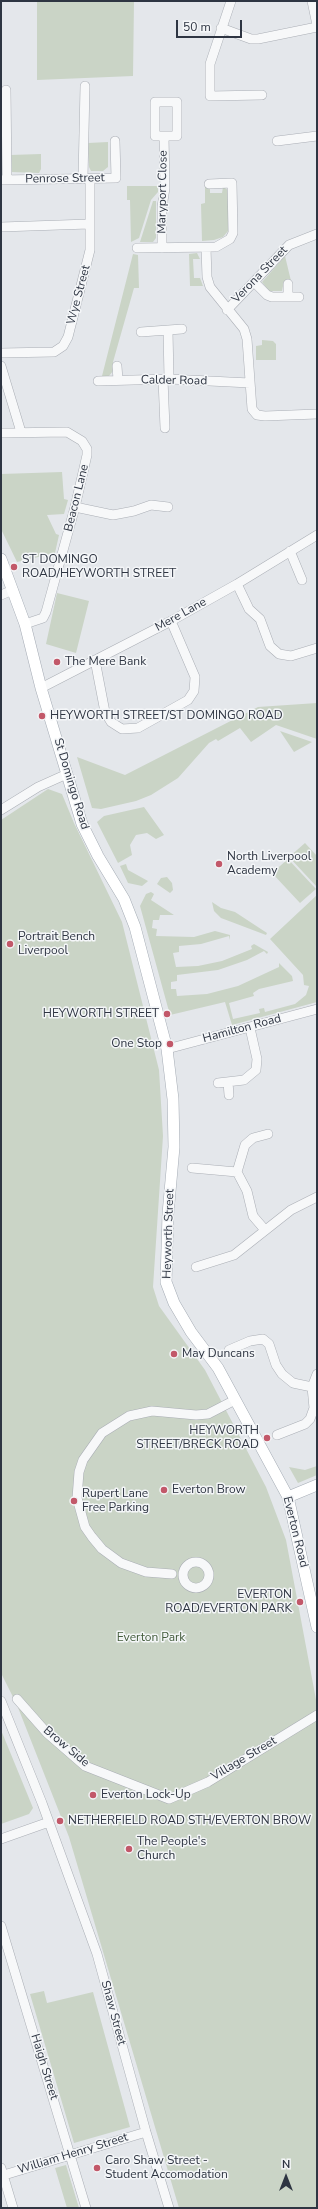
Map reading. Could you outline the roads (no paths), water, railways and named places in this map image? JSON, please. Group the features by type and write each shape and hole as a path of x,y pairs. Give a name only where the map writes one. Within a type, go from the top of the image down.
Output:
{"main road":[{"name":"St Domingo Road","path":"1,559 25,624 41,688 82,824 98,856 124,899 135,927 167,1049"},
{"name":"Heyworth Street","path":"167,1049 173,1099 174,1147 168,1214 166,1282 174,1303 192,1332 218,1368 259,1444"},
{"name":"Everton Road","path":"259,1444 288,1497 314,1599 317,1627"},
{"path":"288,1497 317,1485"}],"street":[{"path":"231,1 210,64 210,96 262,95"},
{"path":"222,28 251,39 258,39 317,26 312,1"},
{"name":"Wye Street","path":"1,353 54,352 63,346 68,337 90,250 87,178 82,129 85,123 85,86"},
{"path":"4,180 6,90"},
{"name":"Maryport Close","path":"162,248 162,207 166,188 164,136"},
{"path":"277,141 317,136"},
{"name":"Penrose Street","path":"4,180 116,178 115,141"},
{"name":"Maryport Close","path":"137,248 206,248 221,246 230,239 233,233 232,183 209,184"},
{"path":"1,226 89,224"},
{"name":"Verona Street","path":"227,310 289,245 317,234"},
{"path":"206,248 207,281 214,294 244,329 247,339 250,404 257,415 317,414"},
{"path":"254,282 267,295 299,297"},
{"path":"288,284 288,297"},
{"path":"141,332 182,329"},
{"path":"165,428 168,330"},
{"path":"1,366 21,432"},
{"path":"117,366 118,380"},
{"name":"Calder Road","path":"98,381 166,379 250,384"},
{"name":"Beacon Lane","path":"1,433 67,432 82,441 87,455 75,507 46,612 43,618 25,624"},
{"path":"75,507 113,515 134,511 151,505 168,507"},
{"name":"Mere Lane","path":"41,688 170,621 237,584 317,535"},
{"path":"290,551 302,580"},
{"path":"237,584 249,609 260,619 270,646 279,654 290,656 317,648"},
{"path":"1,595 13,590"},
{"path":"95,660 105,712 111,722 122,729 138,728 188,700 194,691 194,677 170,621"},
{"path":"1,810 38,787 67,774"},
{"name":"Hamilton Road","path":"167,1049 317,1009"},
{"path":"218,1083 249,1078 256,1070 257,1059 250,1028"},
{"path":"228,1082 229,1094"},
{"path":"265,1230 254,1216 247,1191 237,1172 245,1145 253,1138 268,1134"},
{"path":"192,1168 237,1172"},
{"path":"196,1267 234,1255 299,1205 317,1197"},
{"path":"229,1350 250,1341 262,1339 269,1344 276,1365 282,1374 293,1382 312,1387"},
{"path":"277,1435 313,1421 314,1408 312,1387 317,1374"},
{"path":"183,1575 146,1572 121,1563 111,1557 92,1537 85,1527 79,1512 77,1498 78,1479 83,1460 88,1450 102,1433 129,1416 152,1411 196,1416 208,1414 235,1400"},
{"name":"Brow Side","path":"17,1699 47,1733 85,1766 169,1799"},
{"name":"Shaw Street","path":"1,1701 49,1822 97,1954 146,2132 169,2208"},
{"name":"Village Street","path":"169,1799 208,1782 317,1715"},
{"path":"1,1839 49,1822"},
{"name":"Haigh Street","path":"1,1926 86,2208"},
{"name":"William Henry Street","path":"2,2173 71,2155 146,2132"},
{"path":"2,2173 13,2208"}],"place":[{"name":"ST DOMINGO ROAD/HEYWORTH STREET","path":"14,567"},
{"name":"The Mere Bank","path":"57,662"},
{"name":"HEYWORTH STREET/ST DOMINGO ROAD","path":"42,716"},
{"name":"North Liverpool Academy","path":"219,864"},
{"name":"Portrait Bench Liverpool","path":"10,944"},
{"name":"HEYWORTH STREET","path":"167,1014"},
{"name":"One Stop","path":"170,1044"},
{"name":"May Duncans","path":"174,1354"},
{"name":"HEYWORTH STREET/BRECK ROAD","path":"267,1438"},
{"name":"Everton Brow","path":"164,1490"},
{"name":"Rupert Lane Free Parking","path":"74,1501"},
{"name":"EVERTON ROAD/EVERTON PARK","path":"300,1602"},
{"name":"Everton Lock-Up","path":"93,1795"},
{"name":"NETHERFIELD ROAD STH/EVERTON BROW","path":"60,1821"},
{"name":"The People's Church","path":"129,1849"},
{"name":"Caro Shaw Street - Student Accomodation","path":"97,2168"}],"park label":[{"name":"Everton Park","path":"151,1638"}]}
